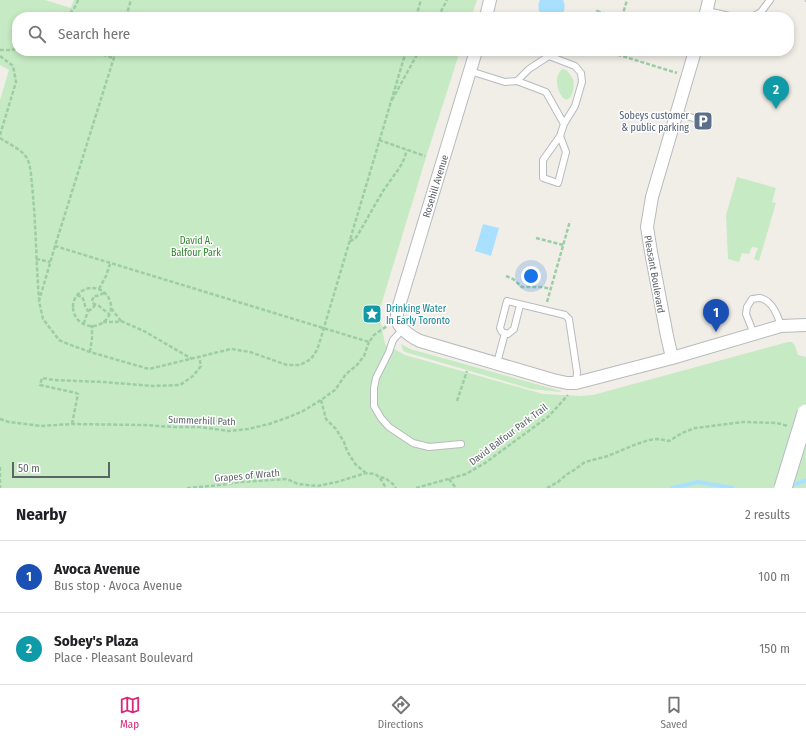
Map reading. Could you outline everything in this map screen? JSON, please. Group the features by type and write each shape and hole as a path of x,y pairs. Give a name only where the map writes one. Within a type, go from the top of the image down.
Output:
{"main road":[{"path":"784,488 806,413"}],"street":[{"path":"487,12 490,0"},
{"name":"Rosehill Avenue","path":"400,325 398,309 474,56"},
{"name":"Pleasant Boulevard","path":"672,358 665,329 647,228 652,197 694,56"},
{"path":"400,325 420,341 567,383 576,383 672,358 781,326 806,325"}],"lane":[{"path":"761,12 770,0"},
{"path":"707,9 717,12"},
{"path":"516,81 528,69 548,56 575,66 581,73 582,82 575,106 564,124 560,136 543,160 543,178 558,182 566,152 560,136"},
{"path":"470,71 505,82 516,81 546,92 564,124"},
{"path":"677,113 703,121"},
{"path":"754,334 746,314 747,307 752,300 760,298 770,303 779,318 781,326"},
{"path":"520,305 514,329 508,334 502,332 500,328 507,302 520,305 545,311 565,316 569,319 577,372 576,383"},
{"path":"400,325 376,378 374,388 374,406 381,418 389,427 413,443 429,447 461,444"},
{"path":"497,363 505,333"}],"path":[{"path":"70,12 78,0"},
{"path":"127,12 131,0"},
{"path":"417,12 421,0"},
{"path":"441,12 447,0"},
{"path":"623,12 627,0"},
{"path":"0,50 12,50"},
{"path":"0,56 13,66 16,82 0,137 22,153 30,167 34,205 39,301 43,319 59,340 90,352 150,369 231,349 250,352 287,365 300,365 311,359 317,350 404,56"},
{"path":"39,301 113,58 107,56"},
{"path":"390,104 416,56"},
{"path":"622,56 680,74"},
{"path":"379,140 426,156"},
{"path":"349,242 355,239 383,191 400,167 406,150"},
{"path":"545,311 570,221"},
{"path":"536,238 563,245"},
{"path":"55,246 369,342 374,335 400,325"},
{"path":"36,259 50,262"},
{"path":"99,289 110,264"},
{"path":"506,276 513,279 522,287 542,287 551,289"},
{"path":"103,322 109,314 109,298 99,289 87,288 77,295 74,301 74,313 77,319 92,325 103,322 121,321"},
{"path":"105,293 94,296 92,301 95,305 99,306 109,314"},
{"path":"77,295 82,297 88,311"},
{"path":"84,323 88,311 95,305"},
{"path":"110,308 121,321 144,331 192,359"},
{"path":"90,352 92,325"},
{"name":"Summerhill Path","path":"0,419 9,422 41,426 72,424 144,425 174,428 200,427 229,431 248,429 268,424 303,411 322,400 335,390 343,378 364,356 369,342"},
{"path":"72,424 78,394 40,385 42,378 153,386 180,385 193,376 201,366 199,357"},
{"path":"457,401 467,371"},
{"name":"David Balfour Park Trail","path":"416,488 466,474 485,463 549,416 576,383"},
{"path":"322,400 326,419 336,429 356,465 366,473 375,474 382,479 386,488"},
{"path":"547,488 558,482 585,462 608,456 634,444 658,439 669,441 682,433 695,428 743,422 776,423"},
{"path":"0,467 0,488"},
{"name":"Grapes of Wrath","path":"187,488 239,482 287,479 298,484 317,486 337,482 366,473"},
{"path":"379,477 385,478 396,488"},
{"path":"449,479 456,488"}],"green space":[{"name":"David A. Balfour Park","path":"0,0 45,0 71,8 74,0 477,0 473,12 12,12 12,56 458,56 379,312 385,344 405,355 543,394 581,396 593,395 792,342 798,355 806,357 806,488 0,488 0,100 9,70 0,65"},
{"path":"562,69 568,72 572,77 574,86 570,97 567,99 562,97 557,84 559,73"},
{"path":"737,177 776,188 772,202 776,203 759,261 754,259 758,248 752,247 749,254 742,253 739,262 728,259 726,215"},
{"path":"401,344 410,349 561,392 531,389 405,352"}],"water":[{"path":"540,0 563,0 565,7 564,12 540,12 538,4"},
{"path":"483,224 499,228 491,256 475,251"}],"waterway":[{"path":"788,487 806,480"},
{"path":"672,488 698,482 733,488"}],"place":[{"name":"Sobey's Plaza","path":"776,109"},
{"name":"Sobeys customer & public parking","path":"703,121"},
{"name":"Drinking Water In Early Toronto","path":"372,314"},
{"name":"Avoca Avenue","path":"716,332"}]}
